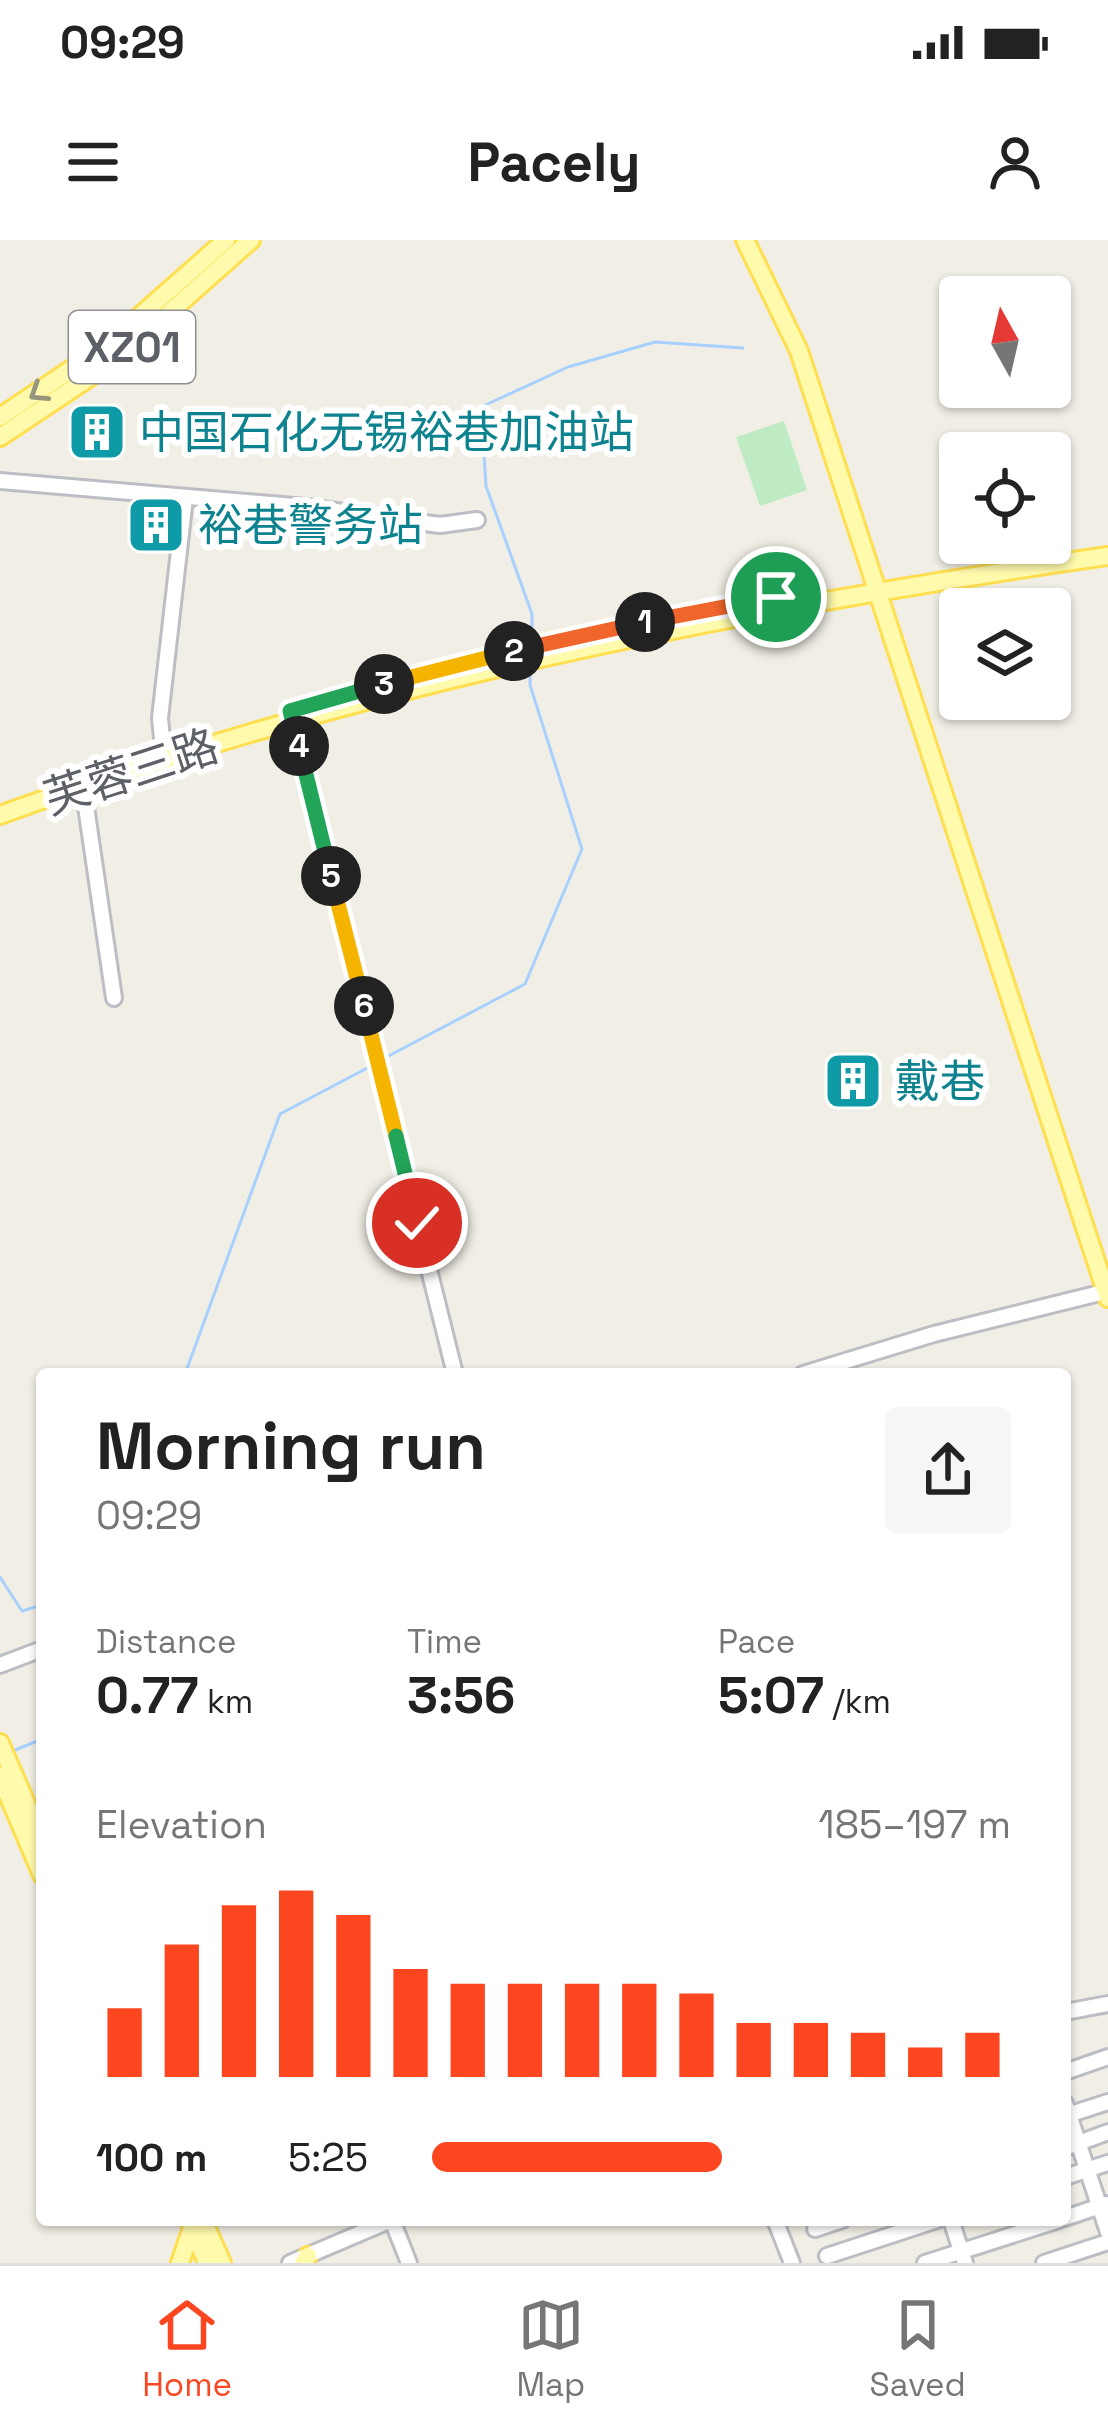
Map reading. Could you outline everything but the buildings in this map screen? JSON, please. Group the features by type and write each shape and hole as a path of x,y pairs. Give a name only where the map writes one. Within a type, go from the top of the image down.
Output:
{"main road":[{"name":"XZ01","path":"0,417 106,346 226,240"},
{"name":"XZ01","path":"0,437 117,359 251,240"},
{"path":"746,240 799,351 1107,1294"},
{"name":"芙蓉三路","path":"0,804 163,749 554,646 1108,544"},
{"name":"芙蓉三路","path":"878,583 1108,556"},
{"name":"芙蓉三路","path":"0,815 291,716"},
{"path":"0,1743 36,1858"},
{"path":"5,1770 36,1829"},
{"path":"180,2263 194,2226"},
{"path":"196,2226 207,2263"},
{"path":"197,2226 221,2263"}],"street":[{"path":"0,481 440,525 477,520"},
{"path":"163,749 160,718 185,497"},
{"path":"291,716 453,1368"},
{"path":"82,787 114,998"},
{"path":"823,1368 934,1334 1107,1294"},
{"path":"0,1665 36,1651"},
{"path":"1071,2011 1108,2004"},
{"path":"1071,2070 1108,2056"},
{"path":"1071,2110 1108,2102"},
{"path":"1108,2132 1072,2146 1104,2205 1108,2232"},
{"path":"1071,2175 1108,2163"},
{"path":"1071,2216 1104,2205"},
{"path":"300,2260 378,2226"},
{"path":"394,2226 409,2263"},
{"path":"777,2226 792,2263"},
{"path":"814,2229 823,2226"},
{"path":"827,2257 919,2226"},
{"path":"953,2226 963,2257"},
{"path":"925,2263 963,2257 1044,2226"},
{"path":"1044,2263 1108,2242"}],"green space":[{"path":"784,421 807,490 760,506 736,437"}],"waterway":[{"path":"532,638 532,614 486,486 481,407 568,367 655,342 743,348"},
{"path":"381,1060 525,984 582,849 530,685 530,665"},
{"path":"187,1368 280,1114 373,1065"},
{"path":"0,1577 22,1611 36,1607"},
{"path":"13,1751 36,1741"}],"place":[{"name":"中国石化无锡裕巷加油站","path":"97,432"},
{"name":"裕巷警务站","path":"156,525"},
{"name":"戴巷","path":"853,1081"}],"route":[{"path":"417,1223 290,711 553,640 776,597"}]}
